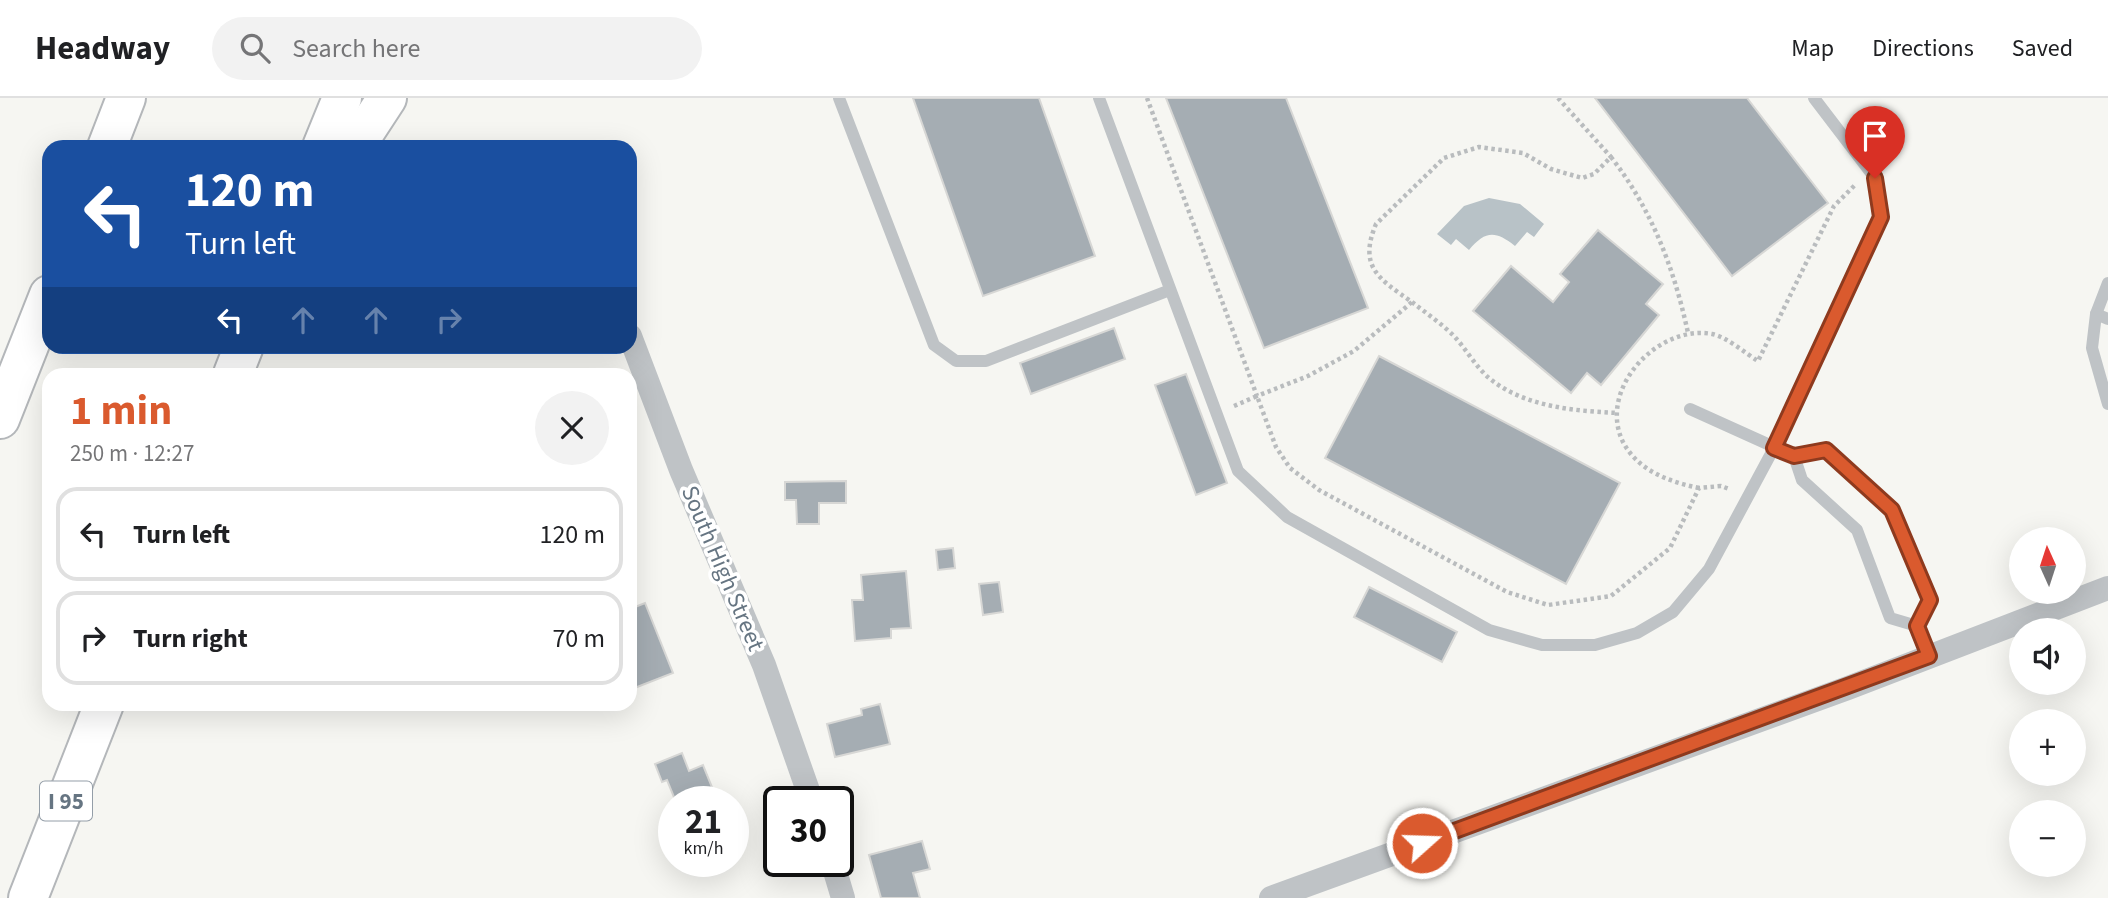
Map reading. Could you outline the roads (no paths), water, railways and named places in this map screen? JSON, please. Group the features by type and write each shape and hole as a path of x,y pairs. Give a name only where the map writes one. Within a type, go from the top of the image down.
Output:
{"highway":[{"path":"110,140 126,98"},
{"path":"325,140 342,98"},
{"path":"360,140 387,98"},
{"path":"0,419 42,313"},
{"name":"I 95","path":"28,898 101,711"}],"street":[{"name":"South High Street","path":"637,354 681,470 764,665 806,786"},
{"path":"1271,898 2108,588"},
{"path":"837,877 843,898"}],"lane":[{"path":"839,98 934,345 956,361 986,361 1170,290"},
{"path":"1099,98 1238,471 1287,517 1489,630 1542,645 1595,645 1637,633 1673,612 1709,569 1774,448 1881,217 1875,178 1814,98"},
{"path":"2108,283 2102,317 2092,348 2108,404"},
{"path":"1690,409 1794,456 1826,450 1892,510 1930,600 1917,626 1929,656"},
{"path":"1794,456 1801,480 1857,530 1890,618 1917,626"}]}
